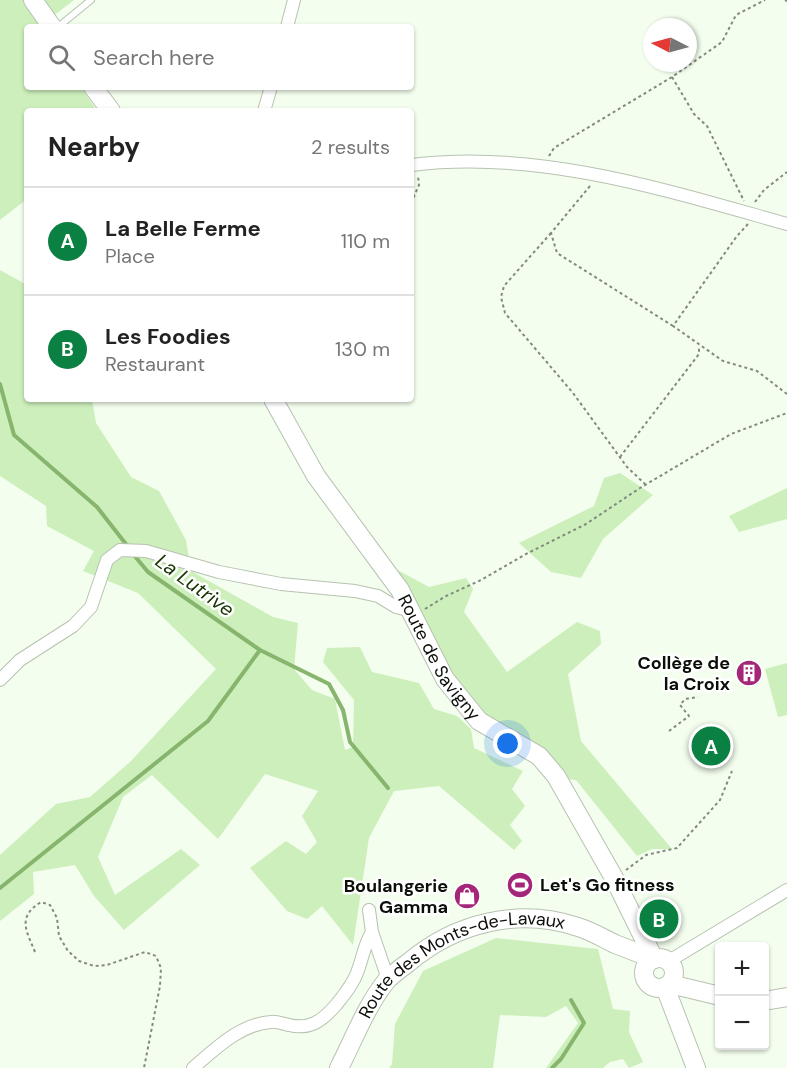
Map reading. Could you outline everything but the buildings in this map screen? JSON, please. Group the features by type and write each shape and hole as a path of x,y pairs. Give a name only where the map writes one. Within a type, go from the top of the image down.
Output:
{"street":[{"path":"33,0 50,24"},
{"path":"288,24 294,0"},
{"path":"95,90 109,108"},
{"path":"265,108 270,90"},
{"path":"414,165 466,161 544,167 599,175 787,224"},
{"name":"Route de Savigny","path":"275,402 316,476 400,590 445,680 479,721 538,756 556,776 614,878 663,972 696,1068"},
{"path":"0,680 20,660 73,626 92,607 106,560 120,550 146,551 219,572 281,584 355,591 378,596 396,607 413,613"},
{"path":"663,972 787,890"},
{"path":"369,910 372,932 388,979"},
{"name":"Route des Monts-de-Lavaux","path":"339,1068 363,1018 388,979 419,953 446,937 477,924 501,919 525,918 579,927 617,944 663,972 713,994"},
{"path":"193,1068 213,1050 244,1029 272,1021 308,1027 320,1020 335,1007 358,972 364,945 372,932"},
{"path":"769,1000 787,998"}],"lane":[{"path":"62,24 91,0"}],"path":[{"path":"544,167 554,148 672,77 722,42 736,15 765,0"},
{"path":"672,77 694,114 707,126 752,214"},
{"path":"414,168 419,185 414,196"},
{"path":"673,326 752,214 764,190 787,172"},
{"path":"599,175 504,286 501,297 505,313 573,393 627,467 645,484"},
{"path":"551,233 557,253 673,326 723,362 757,371 787,394"},
{"path":"620,457 699,354 699,345"},
{"path":"413,613 586,524 645,484 731,434 787,413"},
{"path":"669,731 689,716 680,705 685,699 698,697"},
{"path":"618,875 646,855 677,848 720,800 732,771"},
{"path":"35,952 25,929 26,917 32,908 41,902 50,905 57,918 58,936 68,951 79,961 93,966 107,965 145,952 156,957 161,968 160,986 144,1068"}],"green space":[{"path":"0,0 74,0 43,24 24,24 24,90 83,90 95,108 24,108 24,201 0,220"},
{"path":"0,270 24,283 24,402 92,402 96,423 131,477 159,491 186,540 191,571 273,617 298,623 294,669 312,690 335,699 345,750 353,747 354,700 323,662 327,648 360,647 372,672 419,683 434,709 457,716 471,729 474,748 523,771 512,789 525,806 510,825 522,841 514,850 439,786 394,791 369,838 353,945 322,906 307,919 287,911 250,868 286,841 306,854 317,842 302,816 318,791 265,774 218,839 152,775 123,797 98,857 115,895 181,849 200,865 124,930 94,896 75,865 33,872 34,894 0,921 0,855 56,804 90,797 131,761 216,669 138,593 83,571 94,551 47,526 46,506 0,476"},
{"path":"620,473 653,495 603,539 581,578 551,572 519,543 594,506 604,478"},
{"path":"787,488 787,519 739,532 729,516"},
{"path":"392,567 429,587 466,578 473,589 464,612 507,672 577,622 600,631 601,644 568,674 581,741 672,849 652,849 637,856 576,780 567,779 481,716 443,667"},
{"path":"787,663 787,715 778,717 765,669"},
{"path":"496,938 598,949 613,1009 630,1011 629,1032 643,1062 629,1068 623,1059 610,1062 603,1068 546,1068 578,1023 566,1006 546,1017 500,1015 493,1068 389,1068 392,1064 395,1024 423,971"}],"waterway":[{"name":"La Lutrive","path":"0,384 14,435 97,507 129,548"},
{"name":"La Lutrive","path":"133,554 148,572 260,650 329,684 343,710 350,742 388,788"},
{"path":"0,888 208,721 260,650"},
{"name":"La Lutrive","path":"552,1068 561,1059 584,1023 571,1000"}],"place":[{"name":"Collège de la Croix","path":"749,673"},
{"name":"La Belle Ferme","path":"711,746"},
{"name":"Let's Go fitness","path":"520,885"},
{"name":"Boulangerie Gamma","path":"467,896"},
{"name":"Les Foodies","path":"659,919"}]}
